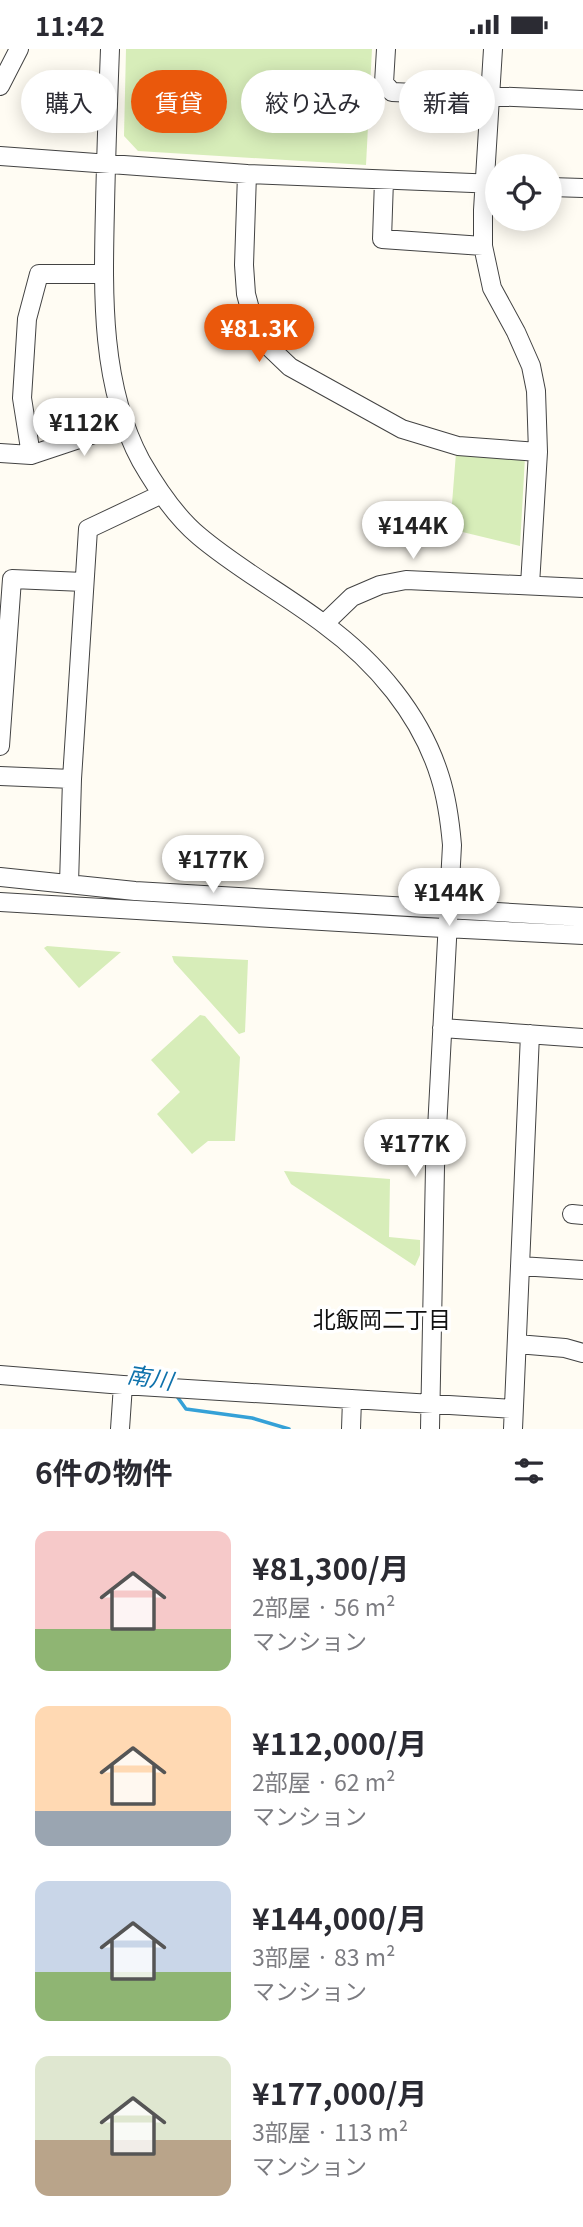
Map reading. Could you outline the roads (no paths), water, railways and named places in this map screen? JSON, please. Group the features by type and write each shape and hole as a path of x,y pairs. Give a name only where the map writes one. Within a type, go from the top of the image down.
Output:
{"street":[{"path":"0,86 19,49"},
{"path":"110,49 103,274 112,380 124,424 141,460 162,494 196,534 240,568 324,624 364,656 395,690 427,742 440,777 452,845 435,1167 430,1429"},
{"path":"386,49 384,83 391,92 399,92"},
{"path":"492,70 493,49"},
{"path":"495,97 583,100"},
{"path":"491,133 491,154"},
{"path":"0,156 247,174 485,184"},
{"path":"247,174 246,294 254,324 267,345 290,367 402,429 458,446 538,452"},
{"path":"384,180 382,239 483,246"},
{"path":"562,187 583,188"},
{"path":"485,230 483,246 492,288 531,366 538,410 530,585"},
{"path":"31,455 22,398 27,319 39,274 103,274"},
{"path":"0,453 31,455 124,424"},
{"path":"69,884 72,779 88,529 162,494"},
{"path":"0,746 12,579 84,582"},
{"path":"324,624 352,597 380,585 406,580 583,588"},
{"path":"0,776 72,779"},
{"path":"0,877 135,891 583,917"},
{"path":"0,902 583,935"},
{"path":"442,1028 583,1038"},
{"path":"513,1429 530,1034"},
{"path":"520,1266 583,1270"},
{"path":"517,1344 565,1348 583,1353"},
{"path":"0,1375 513,1409"},
{"path":"120,1429 123,1385"},
{"path":"351,1429 352,1399"}],"waterway":[{"name":"南川","path":"176,1395 186,1409 252,1418 289,1429"}],"district":[{"name":"北飯岡二丁目","path":"382,1320"}]}
